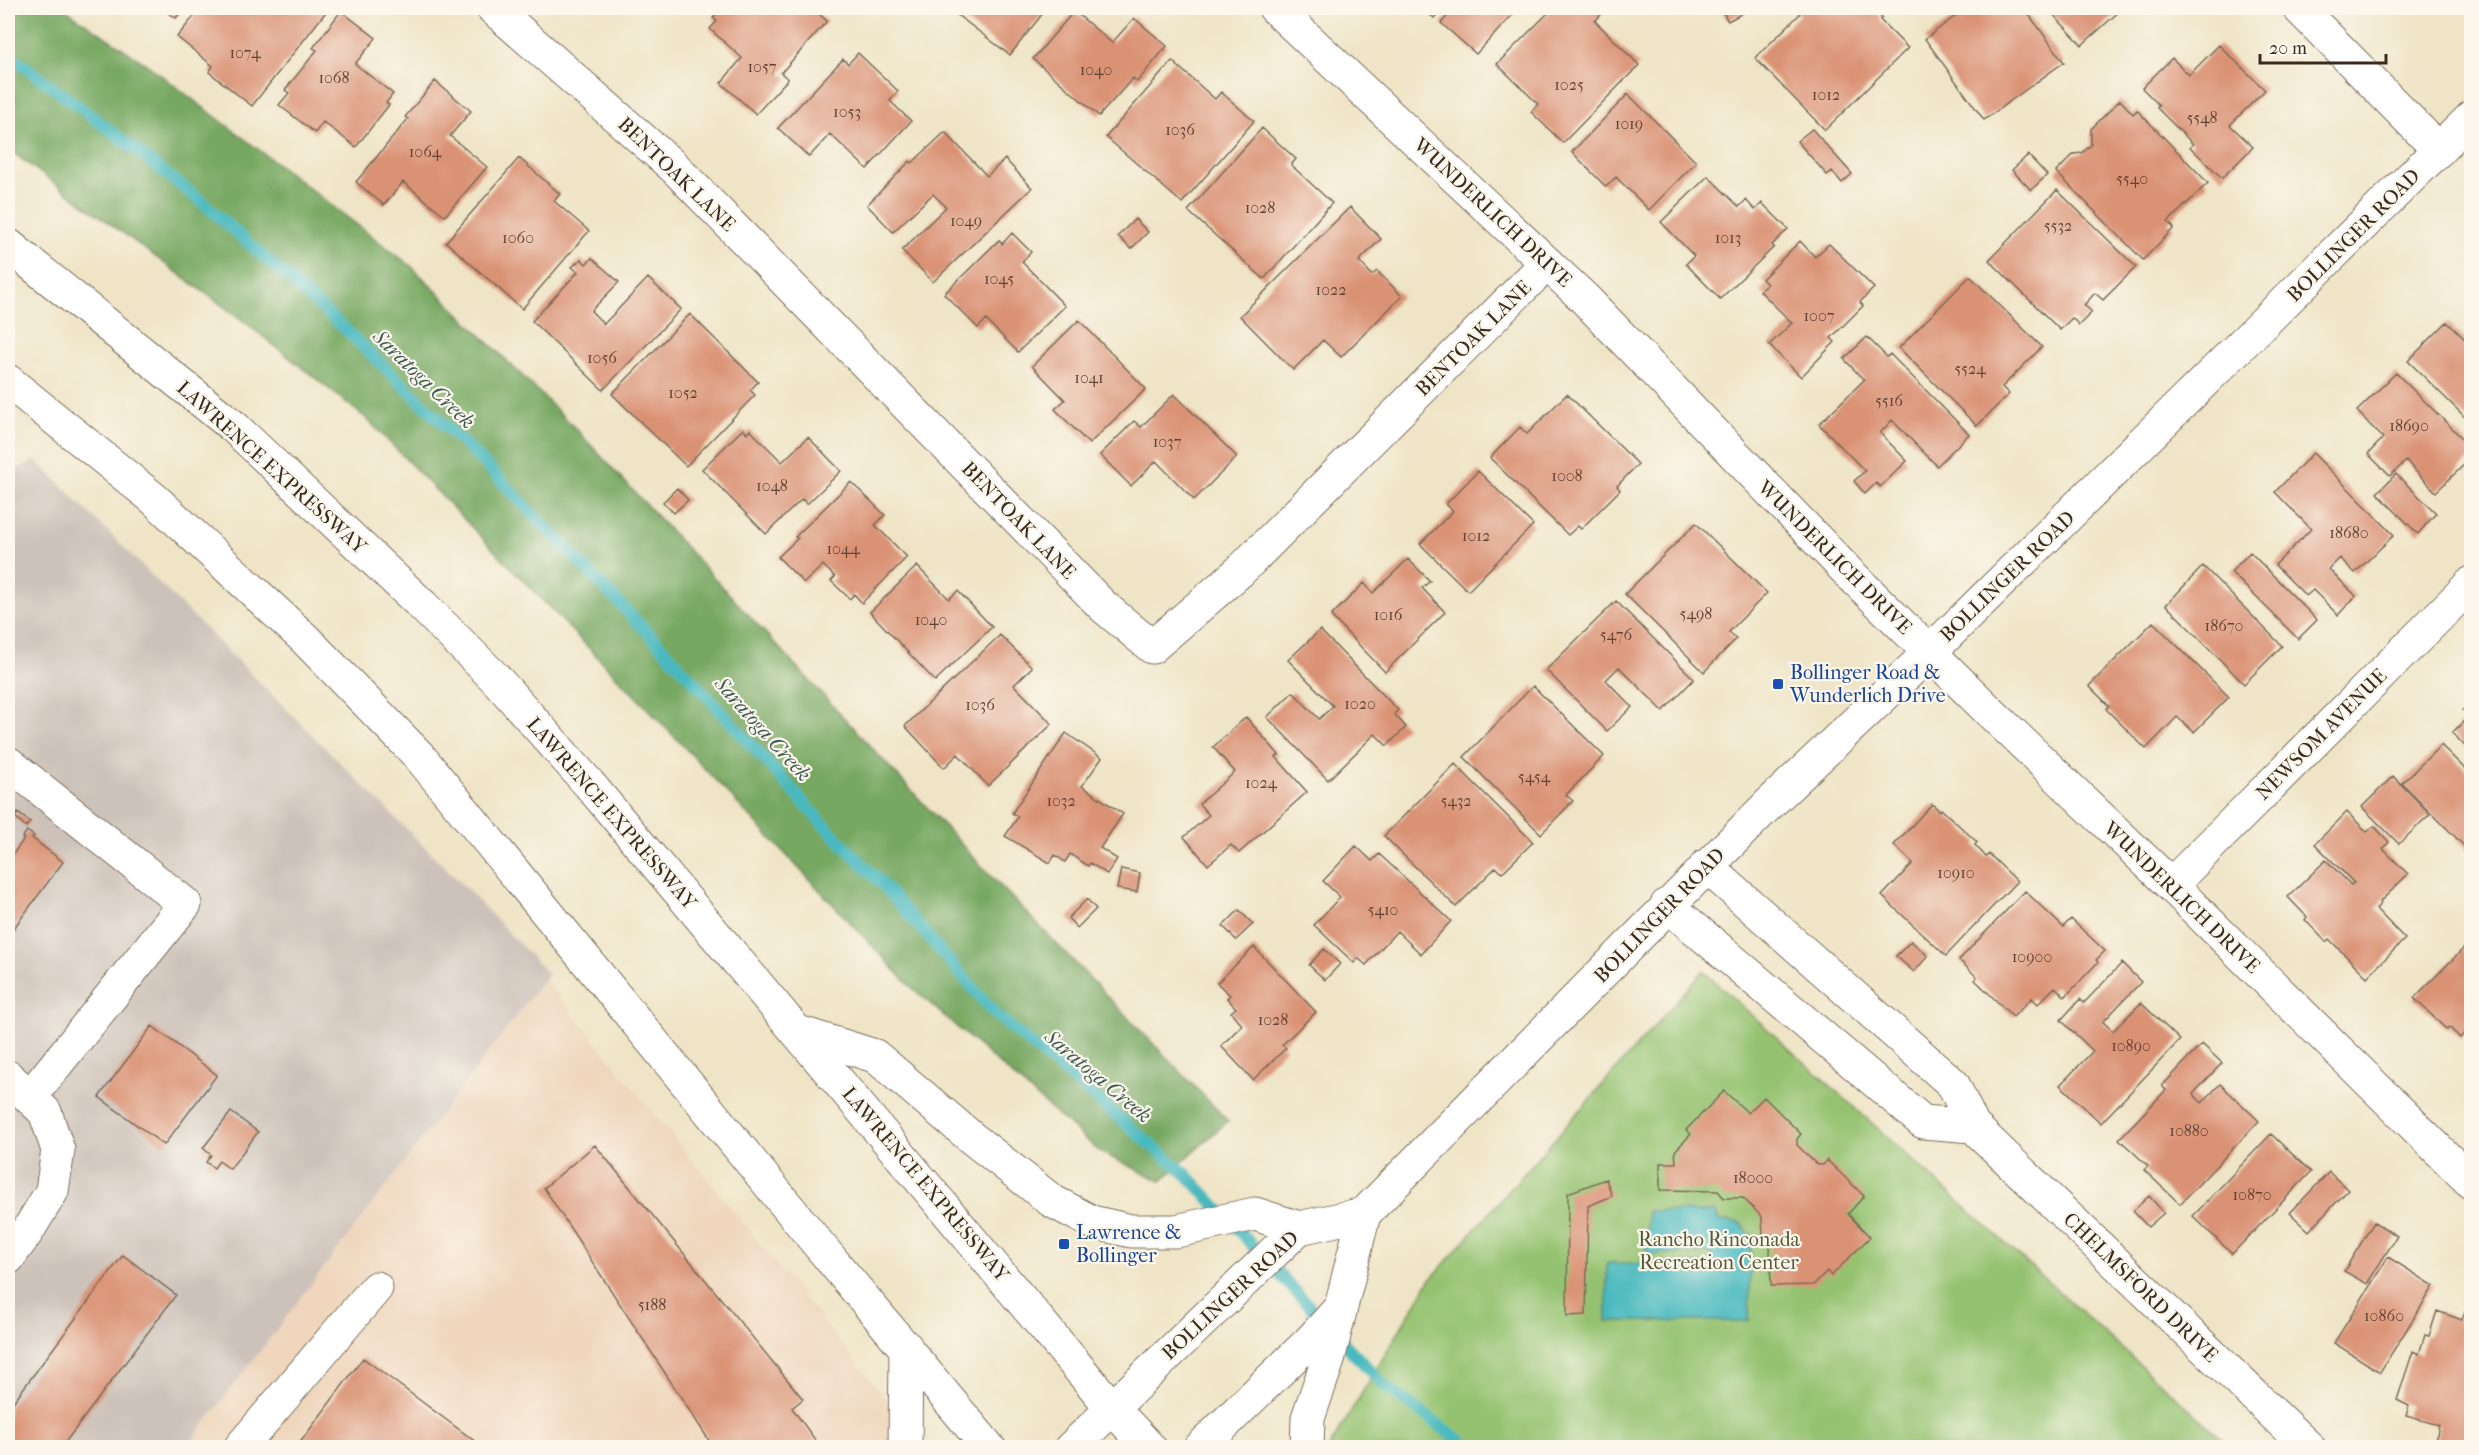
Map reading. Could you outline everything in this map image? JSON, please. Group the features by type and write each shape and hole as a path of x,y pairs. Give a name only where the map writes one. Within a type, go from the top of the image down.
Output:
{"main road":[{"name":"BENTOAK LANE","path":"493,8 675,168 1104,607 1152,646 1240,571 1547,263"},
{"name":"WUNDERLICH DRIVE","path":"1275,8 1584,298 1841,564 2171,885 2472,1183"},
{"path":"2299,8 2439,150"},
{"name":"BOLLINGER ROAD","path":"1071,1448 1291,1235 1364,1214 1560,1017 1667,905 1930,652 2472,117"},
{"name":"LAWRENCE EXPRESSWAY","path":"8,245 234,427 423,606 496,679 589,784 1112,1407 1150,1448"},
{"path":"8,381 153,498 305,639 419,756 814,1239 989,1448"},
{"name":"NEWSOM AVENUE","path":"2171,885 2472,583"},
{"path":"8,763 185,903 19,1087 45,1112 58,1150 52,1191 8,1258"},
{"name":"CHELMSFORD DRIVE","path":"1707,866 1953,1084 1972,1126 2309,1448"},
{"path":"1667,905 1923,1122 1972,1126"},
{"path":"798,1032 875,1056 973,1139 1052,1201 1092,1222 1131,1231 1176,1231 1255,1214 1291,1235"},
{"path":"1307,1448 1308,1418 1319,1350 1341,1307 1364,1214"},
{"path":"240,1448 376,1288"},
{"path":"905,1448 906,1347"},
{"path":"1200,1448 1319,1350"}],"shaded area":[{"path":"36,460 465,887 548,974 187,1447 8,1447 8,473"},
{"path":"544,978 925,1447 187,1448"}],"green space":[{"path":"8,8 63,8 149,66 411,266 574,427 988,873 1228,1121 1161,1181 1100,1152 911,987 668,730 368,420 242,320 8,149"},
{"name":"Rancho Rinconada Recreation Center","path":"1703,971 2231,1447 1329,1448 1429,1281"}],"water":[{"path":"1648,1211 1715,1212 1719,1221 1739,1222 1751,1236 1749,1321 1607,1321 1607,1263 1711,1264 1711,1253 1646,1254"}],"building":[{"path":"161,8 184,8 176,18"},
{"path":"201,8 329,8 252,106 209,72 213,66 177,37"},
{"path":"723,8 812,8 827,21 781,73 788,79 756,114 721,83 742,58 710,29 717,21 713,18"},
{"path":"948,8 1047,8 1010,55"},
{"path":"1422,8 1443,8 1434,18"},
{"path":"1455,8 1519,8 1476,54 1441,23"},
{"path":"1553,8 1605,8 1595,21 1639,65 1563,143 1531,112 1538,104 1497,64"},
{"path":"1720,8 1752,8 1728,21"},
{"path":"1802,8 1872,8 1882,18 1880,20 1908,48 1825,130 1755,58 1800,14 1798,11"},
{"path":"1959,8 2024,8 2064,62 1984,120 1925,39 1962,11"},
{"path":"2047,8 2123,8 2082,45"},
{"path":"341,11 376,38 355,64 393,94 386,103 389,105 356,147 323,122 315,133 279,105 289,93 285,90 317,50 313,48"},
{"path":"1074,11 1112,43 1134,18 1167,46 1137,82 1133,78 1099,116 1033,59"},
{"path":"2219,45 2265,90 2230,125 2253,147 2222,178 2190,147 2193,144 2157,108 2159,105 2142,88 2172,58 2189,75"},
{"path":"858,53 898,91 890,101 911,121 867,169 830,134 809,157 778,128 843,59 848,64"},
{"path":"1172,61 1215,99 1221,92 1254,121 1182,203 1106,137"},
{"path":"435,81 471,111 450,136 487,167 445,216 403,182 384,205 356,182 408,119 405,117"},
{"path":"1628,94 1696,162 1649,210 1616,177 1606,187 1572,152"},
{"path":"2120,100 2133,114 2137,110 2208,183 2168,222 2174,228 2143,260 2056,172 2074,154 2082,153 2091,145 2091,129"},
{"path":"1262,128 1296,159 1291,165 1332,203 1264,279 1188,211"},
{"path":"1812,129 1852,174 1842,183 1832,171 1827,175 1797,141"},
{"path":"945,132 987,176 1005,159 1032,188 933,282 902,250 946,207 933,194 893,232 867,205 910,161 912,163"},
{"path":"2028,155 2047,175 2031,190 2012,170"},
{"path":"519,158 560,194 554,201 589,231 522,309 446,242"},
{"path":"1708,176 1739,207 1746,200 1755,210 1762,203 1788,229 1772,245 1774,247 1720,299 1686,264 1694,256 1661,222"},
{"path":"2057,190 2136,267 2103,300 2095,293 2084,305 2092,312 2079,325 2072,318 2060,330 1989,260"},
{"path":"1350,207 1381,239 1359,261 1372,275 1377,271 1402,296 1341,357 1323,340 1293,370 1240,316"},
{"path":"1135,219 1148,232 1131,249 1118,236"},
{"path":"1012,233 1031,252 1022,262 1065,306 1018,352 986,320 978,328 944,294 999,240 1002,244"},
{"path":"1800,241 1815,257 1829,244 1874,288 1860,302 1863,306 1831,338 1835,342 1801,377 1769,345 1792,323 1760,291 1767,284 1762,279"},
{"path":"592,258 619,282 591,311 604,324 648,278 681,309 603,390 532,321 578,272 572,267 581,259 586,264"},
{"path":"1970,276 2042,347 2002,387 2009,394 1977,426 1899,348"},
{"path":"690,314 758,382 750,390 755,395 686,466 612,394"},
{"path":"1079,320 1146,389 1089,444 1055,409 1065,400 1032,366"},
{"path":"2447,322 2472,346 2472,424 2408,361"},
{"path":"1867,337 1887,357 1890,354 1969,434 1937,466 1892,420 1880,433 1907,461 1880,487 1876,483 1865,494 1854,481 1865,471 1819,424 1864,380 1844,359"},
{"path":"2396,373 2472,448 2472,457 2436,492 2406,461 2390,476 2368,454 2383,438 2357,411"},
{"path":"1174,394 1237,457 1194,500 1156,461 1131,486 1100,455 1134,421 1141,427"},
{"path":"1567,394 1638,464 1617,486 1620,490 1581,529 1578,526 1568,535 1490,458 1520,427 1527,434"},
{"path":"743,429 747,433 750,430 782,462 808,437 841,471 807,504 802,499 766,534 702,469"},
{"path":"2313,453 2394,535 2355,573 2340,558 2329,569 2356,596 2338,615 2313,590 2306,596 2275,565 2311,529 2275,492"},
{"path":"1478,471 1533,525 1468,591 1420,544 1453,511 1446,504"},
{"path":"2396,474 2436,513 2418,534 2377,493"},
{"path":"851,482 885,515 875,525 907,557 862,603 854,594 850,599 831,581 835,577 823,565 804,583 778,557"},
{"path":"677,488 688,500 674,513 663,502"},
{"path":"1696,523 1767,593 1729,632 1736,639 1704,672 1625,594"},
{"path":"2250,552 2317,620 2298,639 2231,572"},
{"path":"1408,559 1430,581 1422,588 1445,612 1385,672 1331,616 1364,583 1373,593"},
{"path":"917,566 949,599 958,591 992,627 935,681 870,612"},
{"path":"2203,566 2282,646 2244,684 2166,605"},
{"path":"1616,601 1694,679 1663,711 1619,667 1606,680 1632,707 1607,731 1546,670"},
{"path":"2153,622 2229,697 2194,732 2177,717 2146,749 2106,709 2109,706 2089,686"},
{"path":"1320,630 1398,710 1394,714 1406,727 1387,746 1375,734 1328,780 1267,717 1293,692 1319,719 1333,706 1288,660"},
{"path":"1000,635 1032,667 1014,685 1052,724 988,786 958,754 944,768 905,726"},
{"path":"1533,686 1604,756 1566,795 1573,801 1541,834 1464,757"},
{"path":"2472,701 2472,753 2452,733 2469,716 2463,710"},
{"path":"1246,717 1279,755 1276,757 1307,792 1239,853 1231,845 1208,865 1184,837 1209,815 1199,804 1235,772 1213,747"},
{"path":"1066,733 1102,758 1082,786 1123,814 1100,848 1117,859 1107,874 1090,863 1088,866 1070,854 1065,862 1055,855 1050,863 1005,836 1018,817 1012,813"},
{"path":"2441,745 2472,776 2472,854 2402,783"},
{"path":"1455,764 1533,842 1502,873 1496,867 1456,907 1384,836"},
{"path":"2393,776 2430,814 2399,844 2362,807"},
{"path":"1932,804 1940,811 1941,809 1977,842 1975,845 1986,857 1989,854 2017,881 1946,956 1882,896 1913,863 1894,845"},
{"path":"2347,812 2367,832 2374,826 2389,842 2383,849 2408,874 2376,909 2405,939 2367,977 2329,939 2326,942 2305,920 2307,917 2288,897 2326,860 2351,885 2354,883 2315,844"},
{"path":"18,813 30,822 26,827 15,817"},
{"path":"27,831 34,836 32,838 63,862 8,936 8,861"},
{"path":"1356,846 1372,861 1379,854 1451,921 1421,954 1397,931 1366,965 1358,958 1354,963 1314,925 1340,897 1323,881"},
{"path":"1121,869 1140,873 1137,892 1117,889"},
{"path":"2025,891 2063,927 2071,919 2105,951 2096,960 2098,962 2065,997 2055,987 2038,1004 2032,998 2013,1017 1975,980 1977,977 1959,960"},
{"path":"1087,899 1096,909 1077,928 1068,918"},
{"path":"1239,910 1253,924 1236,940 1223,926"},
{"path":"2472,940 2472,1032 2469,1029 2460,1038 2449,1027 2447,1030 2414,998"},
{"path":"1911,941 1928,956 1914,972 1896,956"},
{"path":"1254,947 1316,1012 1282,1045 1286,1048 1253,1080 1221,1046 1242,1025 1231,1012 1236,1008 1227,998 1230,995 1217,983"},
{"path":"1324,949 1340,964 1325,980 1309,965"},
{"path":"2122,963 2141,982 2103,1022 2113,1031 2141,1003 2180,1040 2101,1123 2060,1085 2093,1051 2061,1020 2080,999 2084,1003"},
{"path":"152,1026 217,1075 164,1145 99,1097"},
{"path":"2202,1044 2222,1063 2193,1094 2202,1103 2220,1084 2259,1121 2180,1204 2144,1170 2148,1166 2119,1139 2166,1090 2162,1086"},
{"path":"1724,1091 1748,1113 1764,1097 1801,1134 1797,1139 1797,1145 1817,1165 1823,1165 1827,1160 1864,1196 1848,1214 1870,1237 1831,1276 1827,1271 1813,1285 1771,1286 1770,1245 1763,1237 1762,1217 1743,1198 1724,1198 1718,1191 1660,1190 1660,1163 1676,1163 1675,1151 1691,1134 1686,1130"},
{"path":"231,1112 258,1132 230,1169 219,1161 214,1168 206,1162 211,1155 203,1148"},
{"path":"2271,1134 2311,1172 2232,1254 2193,1216"},
{"path":"595,1145 803,1399 792,1408 821,1448 714,1448 544,1188"},
{"path":"2329,1172 2348,1190 2309,1231 2290,1213"},
{"path":"1606,1179 1612,1196 1588,1206 1586,1315 1567,1316 1568,1193"},
{"path":"2149,1196 2164,1213 2148,1227 2133,1211"},
{"path":"2374,1222 2397,1236 2367,1284 2344,1271"},
{"path":"123,1255 176,1295 61,1448 8,1448 8,1409"},
{"path":"2388,1257 2434,1286 2380,1372 2334,1343"},
{"path":"2468,1303 2472,1304 2472,1448 2429,1448 2437,1435 2439,1425 2406,1416 2409,1406 2397,1400 2413,1351 2419,1354 2425,1335 2429,1336 2437,1311 2462,1320"},
{"path":"363,1358 484,1448 296,1448"}],"waterway":[{"name":"Saratoga Creek","path":"8,54 201,201 346,330 482,461 676,662 822,823 883,885 996,1015 1186,1174 1324,1322"},
{"name":"Saratoga Creek","path":"1338,1337 1387,1388 1471,1448"}],"place":[{"name":"Bollinger Road & Wunderlich Drive","path":"1778,684"},
{"name":"Lawrence & Bollinger","path":"1064,1244"}]}
